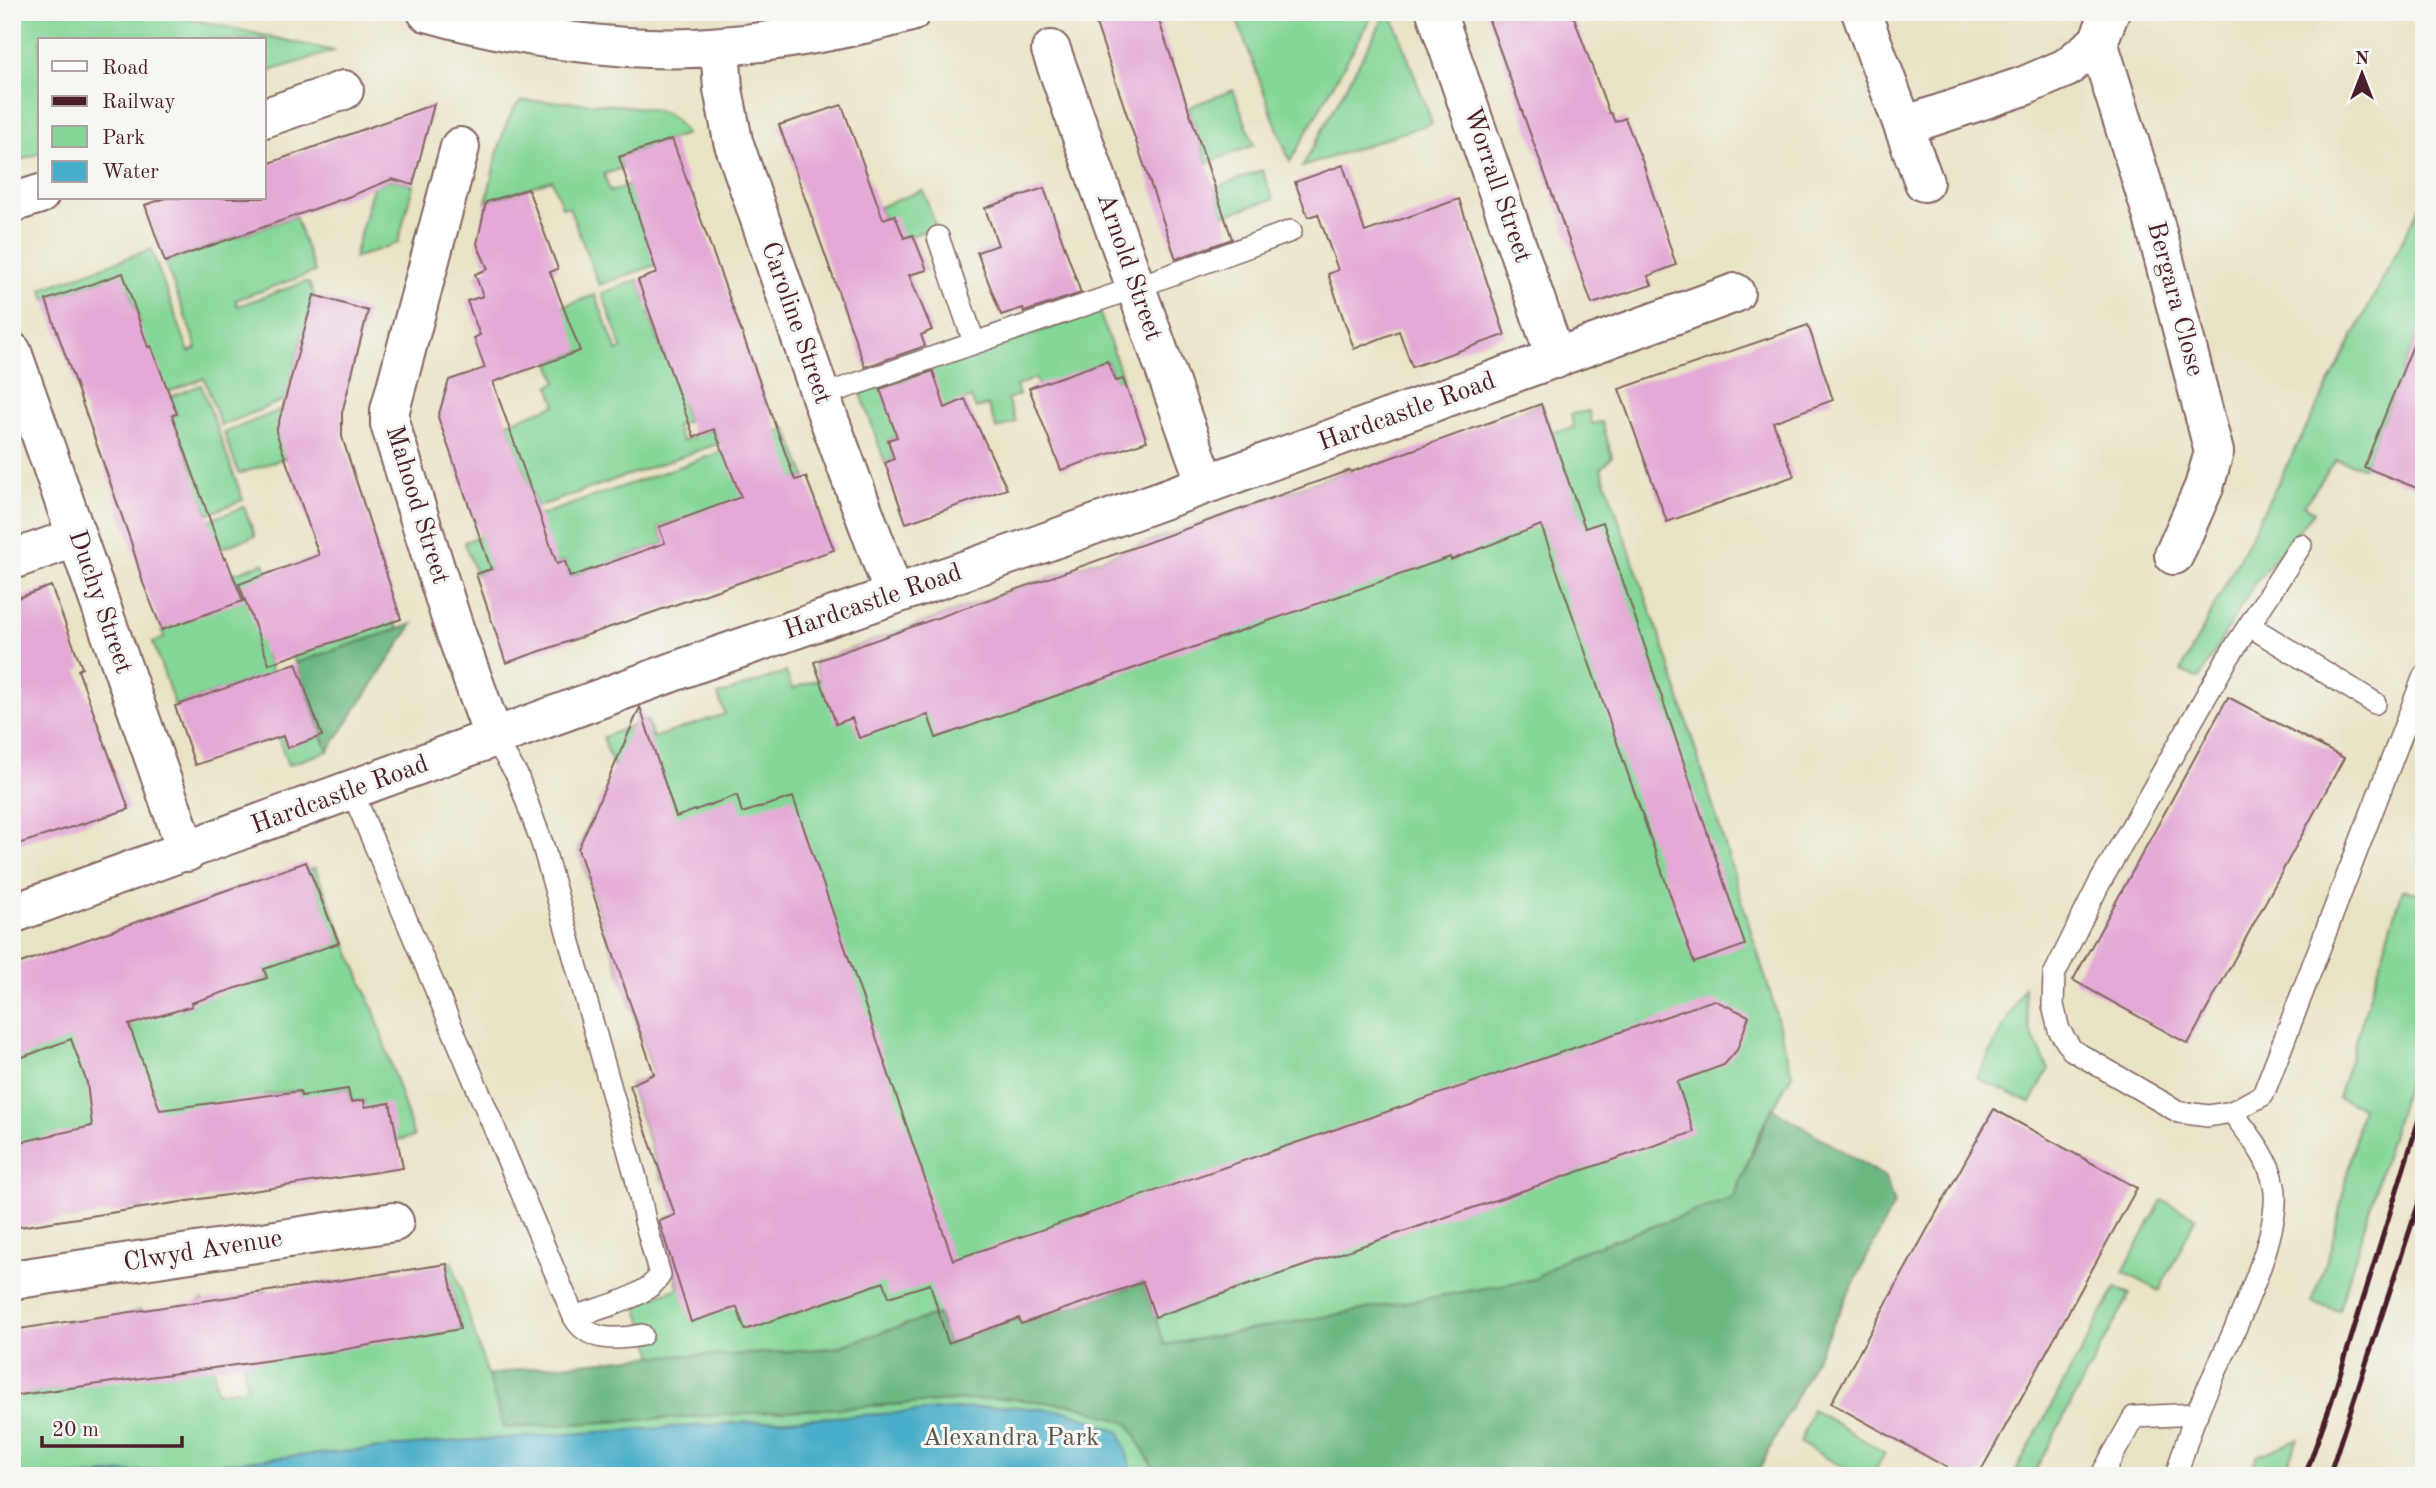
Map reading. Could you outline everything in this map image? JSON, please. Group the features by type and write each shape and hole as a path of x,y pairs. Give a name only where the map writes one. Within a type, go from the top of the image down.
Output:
{"street":[{"path":"426,12 527,34 602,44 665,48 720,47 772,41 864,24 911,12"},
{"name":"Worrall Street","path":"1436,12 1556,359"},
{"path":"1861,12 1924,183"},
{"name":"Bergara Close","path":"1905,126 2024,86 2066,68 2104,27"},
{"name":"Bergara Close","path":"2104,27 2214,452 2204,487 2174,555"},
{"name":"Caroline Street","path":"720,47 723,89 733,141 821,396 894,594"},
{"name":"Arnold Street","path":"1051,50 1206,484"},
{"path":"266,117 344,90"},
{"name":"Mahood Street","path":"460,147 390,410 390,424 454,628 494,738"},
{"path":"12,203 38,195"},
{"name":"Hardcastle Road","path":"12,914 494,738 1735,293"},
{"name":"Duchy Street","path":"12,352 187,852"},
{"path":"12,560 77,537"},
{"name":"Clwyd Avenue","path":"12,1280 394,1222"}],"lane":[{"path":"821,396 1291,231"},
{"path":"938,237 974,342"},
{"path":"2301,545 2227,661 2099,884 2054,975 2053,1005 2059,1030 2072,1050 2179,1112 2208,1116 2232,1112 2263,1095 2424,676"},
{"path":"2250,626 2375,703"},
{"path":"494,738 517,775 543,846 636,1178 660,1275 655,1284 638,1294 574,1317"},
{"path":"352,791 579,1327 596,1337 620,1339 642,1335"},
{"path":"2176,1476 2197,1414 2257,1275 2274,1216 2275,1186 2264,1155 2232,1112"},
{"path":"2101,1476 2134,1417 2197,1414"}],"green space":[{"path":"12,12 159,12 334,51 266,72 266,38 38,38 38,154 12,163"},
{"path":"1234,12 1374,12 1290,162"},
{"path":"1387,12 1391,12 1432,123 1302,167"},
{"path":"1233,90 1254,145 1207,163 1189,107"},
{"path":"522,101 640,108 668,114 678,123 686,134 620,157 623,168 604,174 610,192 629,185 656,265 599,285 569,207 562,207 552,180 486,202 504,132 515,107"},
{"path":"1262,170 1273,199 1224,215 1215,188"},
{"path":"392,179 413,185 398,243 354,258 373,186"},
{"path":"923,190 936,227 904,238 884,219 879,207"},
{"path":"2424,199 2424,318 2364,467 2336,460 2304,505 2314,512 2253,585 2199,679 2181,671"},
{"path":"295,216 315,272 235,300 238,306 305,282 309,283 314,295 285,401 221,426 204,378 148,400 122,331 140,323 128,288 110,294 104,280 46,300 42,289 151,249 189,352 197,348 165,262"},
{"path":"638,280 646,302 670,304 648,313 664,355 684,349 701,394 681,402 688,421 676,425 682,441 714,429 720,443 537,507 507,423 556,405 549,386 557,382 550,362 580,351 541,314 595,295 617,351 622,348 602,293"},
{"path":"1099,311 1123,379 1116,381 1107,361 1039,387 1035,378 1016,386 1019,395 1007,399 1016,422 997,429 988,405 976,409 971,398 962,401 888,440 894,459 885,463 861,393"},
{"path":"201,385 243,500 208,514 201,496 177,481 195,473 182,441 164,446 155,422 176,414 170,397"},
{"path":"1541,404 1551,432 1574,428 1571,414 1589,411 1592,424 1602,422 1612,457 1601,469 1668,660 1771,996 1792,1074 1760,1131 1733,1198 1569,1256 1535,1279 1165,1345 1021,1324 1019,1318 948,1343 938,1314 834,1348 732,1355 654,1356 636,1303 679,1288 657,1222 700,1205 689,1172 663,1182 630,1085 654,1074 578,849 593,814 625,802 603,737 647,720 653,738 725,714 718,695 786,672 792,689 820,679 814,662 1350,470 1353,475"},
{"path":"283,409 285,458 239,474 224,433"},
{"path":"787,429 806,477 659,527 665,543 570,577 565,561 529,573 495,567 476,574 464,542"},
{"path":"244,507 255,536 204,554 193,526"},
{"path":"264,563 277,597 394,621 398,629 295,663 289,644 265,654 276,682 265,687 287,747 322,736 328,751 288,765 256,678 175,706 153,642 164,638 162,630 237,587 232,574"},
{"path":"413,624 328,751 296,663"},
{"path":"315,868 374,1011 414,1137 397,1140 365,1107 364,1100 351,1102 348,1089 333,1091 305,1117 300,1090 264,1095 268,1124 206,1197 200,1199 185,1137 130,1146 143,1209 136,1209 123,1149 92,1126 67,1155 78,1218 70,1219 15,1153 12,1130 12,1025 72,1037 117,1035 132,1030 128,1019 163,980 174,1011 191,1006 187,994 248,976 251,983 267,978 257,947 292,959 338,943 309,870"},
{"path":"2424,880 2424,1026 2339,1311 2312,1302 2332,1244 2362,1107 2338,1098 2403,889 2419,894"},
{"path":"2024,987 2029,1029 2049,1069 2031,1103 1977,1078"},
{"path":"1772,1108 1885,1177 1894,1204 1756,1476 1158,1476 1128,1423 1075,1405 1004,1398 504,1428 488,1376 521,1369 654,1356 732,1355 834,1348 938,1314 948,1343 1019,1318 1022,1324 1143,1282 1165,1345 1535,1279 1569,1256 1733,1198"},
{"path":"2162,1200 2196,1217 2159,1291 2123,1272"},
{"path":"452,1262 504,1428 1004,1398 1075,1405 1128,1423 1158,1476 12,1476 12,1396 75,1387 65,1321 70,1321 81,1386 133,1312 141,1310 151,1375 199,1302 203,1300 217,1393 247,1388 243,1363 273,1358 261,1292 267,1291 279,1358 336,1351 324,1282 330,1282 342,1348 399,1339 386,1273 393,1272 406,1337 460,1329 447,1264"},
{"path":"2116,1287 2130,1294 2032,1476 2013,1476"},
{"path":"1812,1409 1885,1453 1872,1476 1859,1476 1800,1443"},
{"path":"2298,1439 2282,1476 2249,1476 2257,1456"}],"water":[{"name":"Alexandra Park","path":"1005,1406 1067,1411 1120,1432 1134,1476 85,1476 444,1442"}],"building":[{"path":"1092,12 1156,12 1232,239 1176,259"},
{"path":"1486,12 1572,12 1609,113 1615,122 1625,118 1643,163 1676,265 1648,276 1652,285 1592,304"},
{"path":"434,104 413,185 392,179 165,262 145,205 160,200 266,200 266,164"},
{"path":"842,105 883,219 895,215 904,238 913,235 927,270 909,275 932,330 921,335 925,346 865,367 779,125"},
{"path":"672,139 795,480 806,477 834,550 506,663 476,574 491,569 438,417 449,380 485,368 474,338 480,335 467,301 483,296 475,274 488,269 477,244 486,202 528,189 558,269 550,272 580,351 493,382 557,564 565,561 570,577 665,543 659,527 741,497 714,429 694,437 638,280 657,273 619,157"},
{"path":"1343,165 1365,232 1459,199 1505,335 1412,367 1399,331 1354,349 1328,274 1338,270 1318,214 1308,217 1295,182"},
{"path":"1044,188 1081,293 1024,312 1023,308 1001,315 977,252 998,245 985,208"},
{"path":"123,273 148,347 151,346 177,414 172,415 224,559 226,558 243,601 162,630 143,583 46,300"},
{"path":"314,295 368,311 342,413 342,437 401,619 269,664 239,584 319,555 276,432"},
{"path":"2424,323 2424,491 2364,467"},
{"path":"1808,325 1833,400 1773,422 1794,476 1667,522 1619,389"},
{"path":"1107,361 1116,381 1123,379 1147,441 1061,470 1029,388"},
{"path":"933,371 945,408 965,399 1007,489 906,523 885,463 894,459 888,440 897,437 880,389"},
{"path":"1541,404 1585,528 1603,522 1745,945 1694,963 1541,525 1451,560 1450,557 936,738 928,715 859,738 852,718 836,724 814,662"},
{"path":"51,586 82,668 78,670 129,809 12,846 12,600"},
{"path":"296,663 322,736 287,748 283,736 195,765 175,706"},
{"path":"2228,697 2344,758 2188,1044 2073,980"},
{"path":"640,707 676,817 737,795 742,813 793,797 953,1260 1714,1000 1749,1016 1737,1050 1724,1065 1677,1082 1694,1132 1155,1317 1143,1282 1021,1324 1019,1318 948,1343 930,1284 889,1297 884,1282 745,1330 737,1307 691,1322 659,1221 675,1215 630,1085 654,1074 578,849"},
{"path":"306,862 339,943 264,969 267,978 191,1003 192,1006 129,1025 160,1110 300,1091 301,1096 348,1089 351,1102 364,1100 365,1107 390,1103 403,1168 12,1228 12,1144 92,1126 87,1083 71,1039 12,1061 12,966"},
{"path":"1994,1109 2137,1188 1978,1476 1962,1476 1831,1403"},
{"path":"447,1264 460,1329 336,1351 12,1396 12,1330"}],"railway":[{"path":"2305,1476 2331,1403 2424,1103"},
{"path":"2329,1476 2424,1187"}]}
